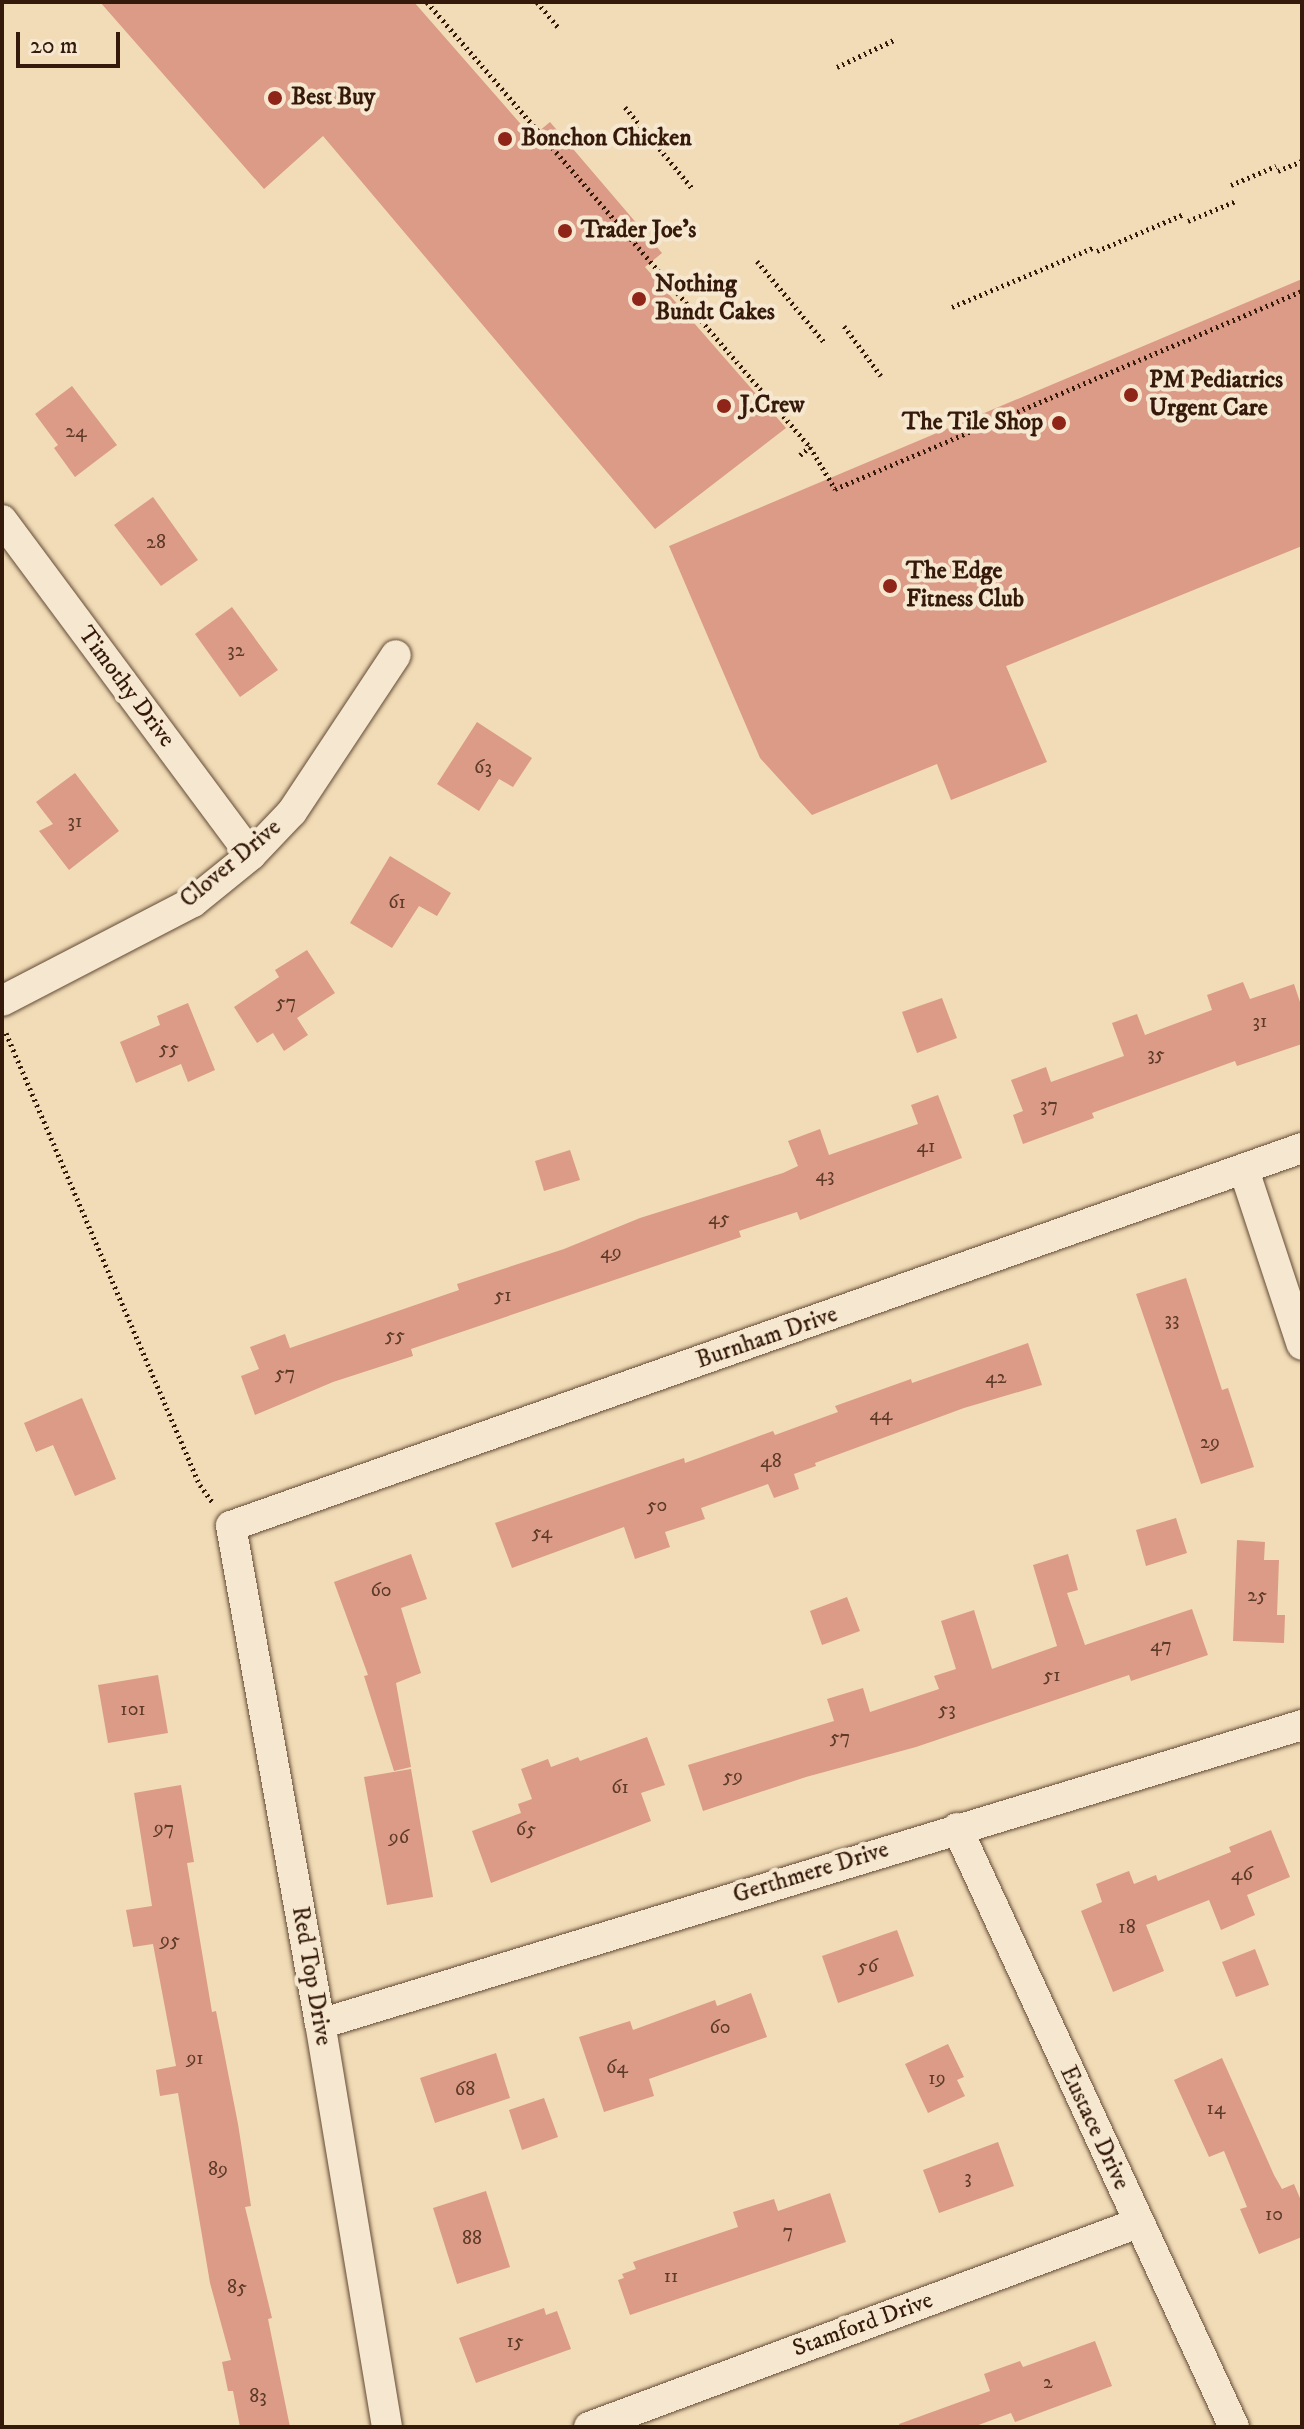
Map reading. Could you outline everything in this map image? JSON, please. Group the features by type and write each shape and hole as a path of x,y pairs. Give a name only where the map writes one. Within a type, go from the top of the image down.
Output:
{"street":[{"name":"Timothy Drive","path":"2,520 251,855"},
{"name":"Clover Drive","path":"2,1001 193,902 251,855 292,812 396,655"},
{"name":"Burnham Drive","path":"231,1526 1302,1148"},
{"path":"1244,1170 1302,1345"},
{"name":"Red Top Drive","path":"231,1526 320,2024 387,2427"},
{"name":"Gerthmere Drive","path":"320,2024 1302,1725"},
{"name":"Eustace Drive","path":"957,1828 1234,2427"},
{"name":"Stamford Drive","path":"589,2427 1138,2223"}],"path":[{"path":"427,2 810,447 835,489 1302,291"},
{"path":"537,2 560,29"},
{"path":"837,67 896,39"},
{"path":"625,107 692,188"},
{"path":"1231,185 1302,161"},
{"path":"1188,221 1236,201"},
{"path":"952,307 1184,214"},
{"path":"757,261 824,342"},
{"path":"844,326 881,376"},
{"path":"800,455 810,447"},
{"path":"2,1024 200,1485 231,1526"}],"building":[{"path":"100,2 414,2 532,137 550,122 662,253 645,267 786,428 655,529 323,136 264,189"},
{"name":"The Edge Fitness Club","path":"1302,279 1302,546 1006,666 1047,762 951,800 937,764 812,815 760,758 669,546"},
{"path":"72,386 117,445 75,477 54,448 58,445 35,414"},
{"path":"153,497 198,560 161,586 114,525"},
{"path":"232,607 278,670 240,697 195,634"},
{"path":"477,722 532,758 513,787 499,779 479,811 437,784"},
{"path":"75,773 119,831 69,870 39,831 53,824 36,802"},
{"path":"390,856 451,893 437,916 419,906 392,948 350,923"},
{"path":"307,950 335,993 297,1018 308,1035 284,1051 273,1033 257,1043 234,1007 279,977 275,970"},
{"path":"1243,982 1250,999 1294,984 1302,1008 1302,1044 1237,1066 1235,1061 1092,1113 1094,1118 1023,1144 1013,1115 1023,1111 1011,1080 1046,1067 1051,1082 1124,1056 1112,1023 1137,1014 1145,1035 1212,1010 1207,995"},
{"path":"942,998 957,1038 917,1053 902,1012"},
{"path":"188,1003 215,1070 188,1082 181,1064 136,1083 120,1042 160,1025 157,1016"},
{"path":"938,1095 962,1158 800,1220 797,1212 739,1231 741,1237 411,1349 413,1356 333,1382 255,1415 241,1376 259,1369 250,1347 285,1334 290,1348 459,1290 457,1284 564,1249 640,1218 783,1173 798,1166 788,1141 820,1129 829,1155 918,1124 911,1105"},
{"path":"570,1150 580,1180 544,1191 535,1161"},
{"path":"1186,1278 1222,1390 1228,1388 1254,1467 1201,1484 1136,1294"},
{"path":"1028,1343 1042,1385 964,1408 815,1463 816,1466 794,1474 799,1489 774,1498 768,1484 701,1508 705,1519 665,1532 670,1547 635,1559 624,1527 512,1568 495,1523 684,1458 685,1463 773,1431 775,1435 838,1412 835,1406"},
{"path":"82,1398 116,1479 75,1496 53,1445 36,1452 24,1423"},
{"path":"1176,1518 1187,1553 1146,1566 1136,1530"},
{"path":"1237,1540 1265,1542 1264,1560 1279,1560 1277,1615 1285,1615 1284,1643 1233,1641"},
{"path":"411,1554 427,1599 401,1608 421,1673 396,1683 411,1767 394,1771 364,1676 368,1675 334,1582"},
{"path":"1068,1554 1078,1590 1067,1593 1085,1645 1192,1609 1208,1655 1131,1681 1129,1675 916,1747 806,1777 703,1811 688,1765 834,1721 827,1699 863,1688 870,1712 939,1689 934,1676 956,1669 941,1621 974,1610 992,1669 1057,1646 1033,1565"},
{"path":"847,1597 860,1631 822,1645 810,1611"},
{"path":"158,1675 168,1733 108,1743 98,1685"},
{"path":"647,1737 665,1785 641,1793 651,1821 491,1883 472,1831 521,1813 518,1804 532,1799 521,1769 548,1759 551,1767 578,1757 580,1761"},
{"path":"411,1769 433,1897 387,1905 364,1777"},
{"path":"181,1785 194,1862 187,1863 212,2012 216,2011 251,2206 245,2207 272,2318 268,2319 290,2427 240,2427 233,2391 228,2391 222,2362 231,2360 210,2283 178,2093 160,2096 156,2070 176,2066 153,1944 133,1947 126,1910 152,1906 134,1793"},
{"path":"1271,1830 1290,1877 1247,1895 1255,1915 1221,1930 1209,1900 1146,1925 1164,1971 1113,1992 1081,1911 1102,1902 1096,1884 1129,1871 1134,1884 1156,1875 1158,1881 1231,1852 1229,1847"},
{"path":"897,1930 914,1976 838,2003 822,1956"},
{"path":"1255,1949 1269,1985 1236,1997 1222,1962"},
{"path":"751,1993 767,2037 649,2079 654,2096 604,2112 579,2037 630,2021 633,2030 715,2000 717,2006"},
{"path":"948,2044 964,2077 957,2080 965,2096 928,2113 905,2064"},
{"path":"496,2053 510,2098 435,2123 420,2078"},
{"path":"1222,2058 1274,2175 1282,2189 1294,2184 1302,2203 1302,2237 1259,2254 1240,2209 1247,2207 1224,2151 1209,2157 1174,2080"},
{"path":"544,2098 558,2137 522,2150 509,2110"},
{"path":"998,2142 1014,2186 939,2213 923,2170"},
{"path":"486,2191 510,2267 457,2284 433,2208"},
{"path":"830,2193 846,2242 630,2315 618,2280 624,2278 622,2274 636,2269 633,2262 738,2227 733,2212 774,2199 778,2211"},
{"path":"544,2308 546,2315 557,2311 571,2349 476,2383 459,2338"},
{"path":"1095,2341 1112,2386 1015,2422 1011,2413 973,2427 900,2427 899,2424 990,2391 984,2374 1020,2361 1023,2367"}],"place":[{"name":"Best Buy","path":"275,98"},
{"name":"Bonchon Chicken","path":"505,139"},
{"name":"Trader Joe's","path":"565,231"},
{"name":"Nothing Bundt Cakes","path":"639,299"},
{"name":"PM Pediatrics Urgent Care","path":"1131,395"},
{"name":"J.Crew","path":"724,406"},
{"name":"The Tile Shop","path":"1059,423"},
{"name":"The Edge Fitness Club","path":"890,586"}]}
